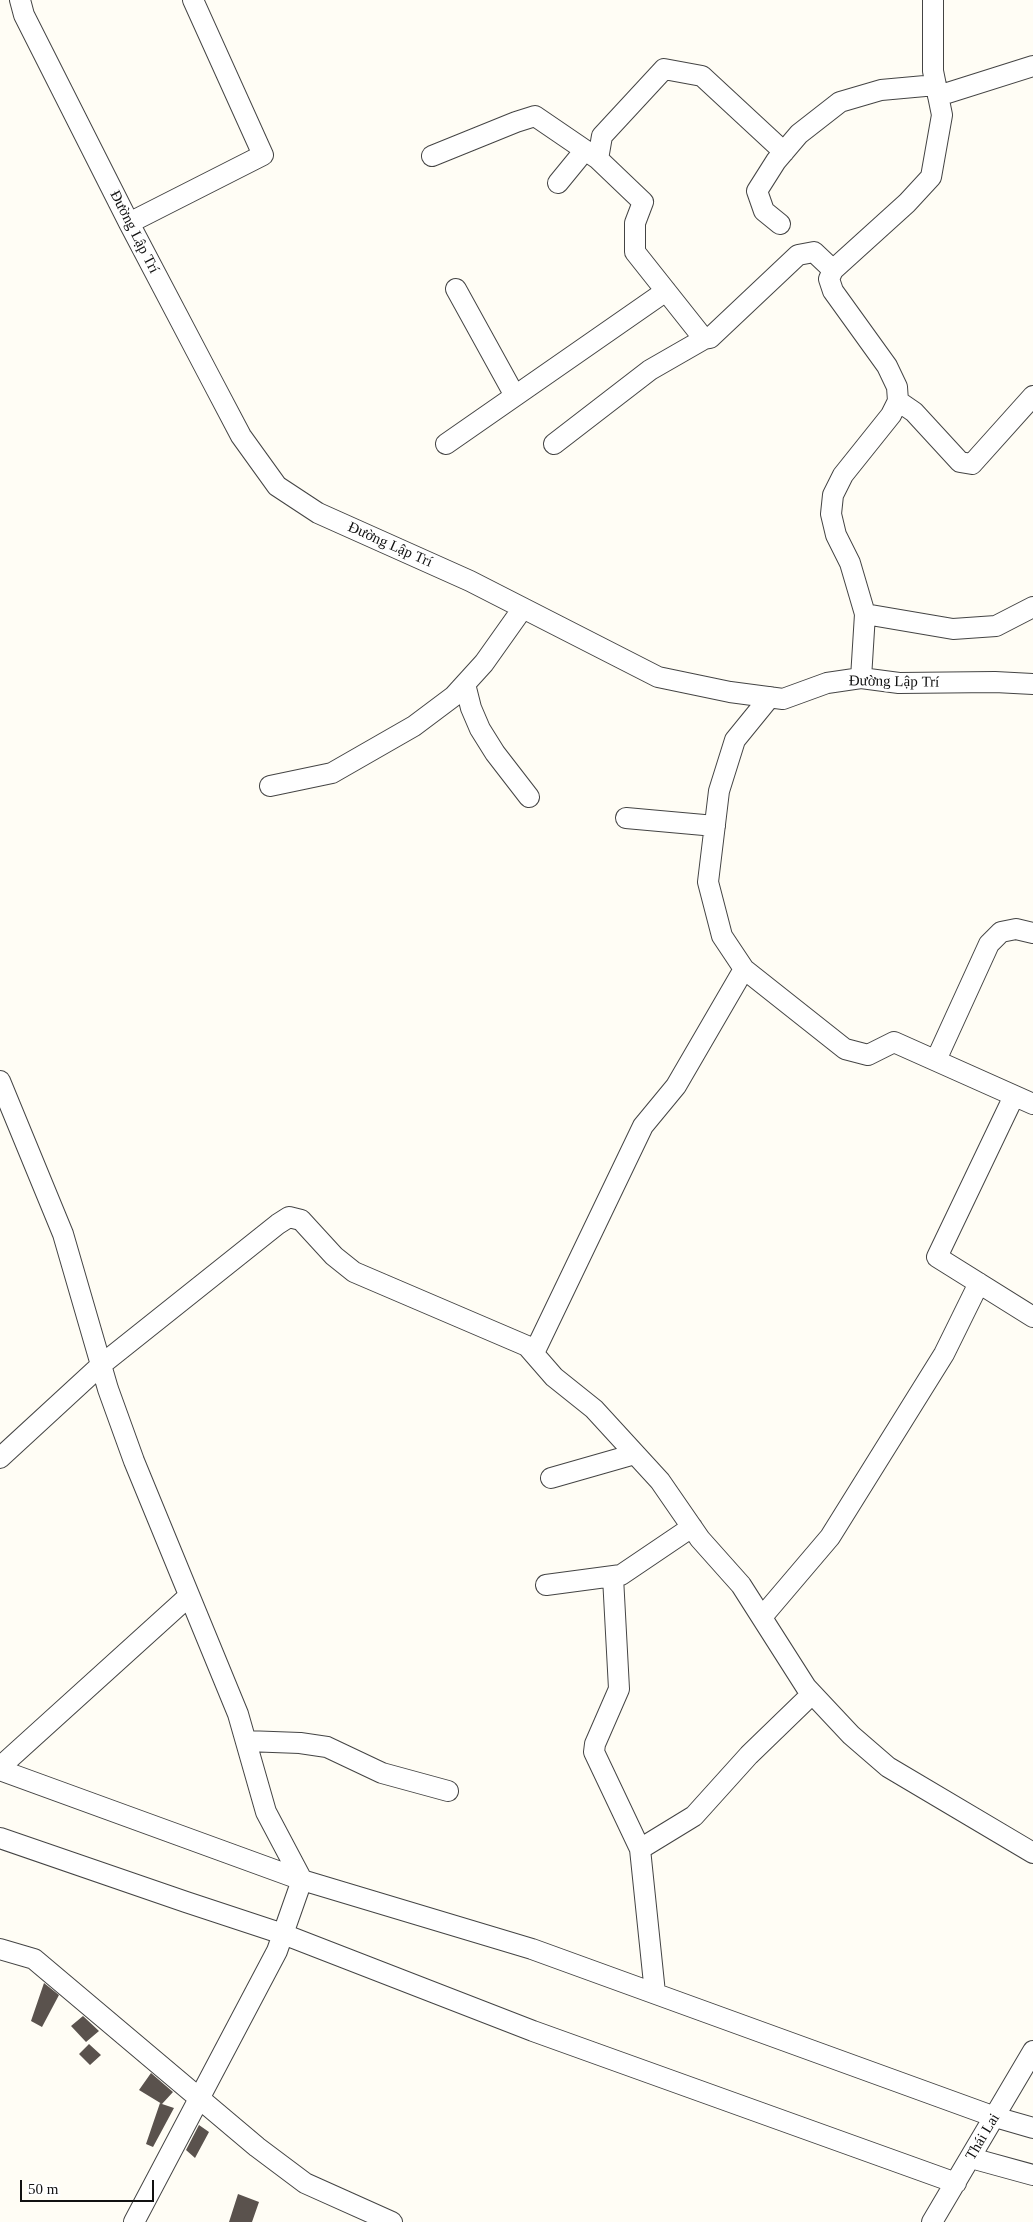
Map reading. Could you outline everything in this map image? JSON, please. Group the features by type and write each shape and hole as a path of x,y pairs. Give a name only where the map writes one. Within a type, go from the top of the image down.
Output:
{"street":[{"name":"Đường Lập Trí","path":"20,0 24,15 128,223 241,436 277,486 318,513 470,581 658,677 730,692 783,699 827,683 861,678 899,683 995,682 1033,684"},
{"path":"128,223 263,154 193,0"},
{"path":"861,678 866,614 850,563 836,535 831,514 833,495 843,475 891,415 898,401 896,387 887,366 833,291 829,279 833,270 908,203 931,177 942,115 933,72 933,0"},
{"path":"780,224 764,211 757,191 799,134 840,102 880,90 937,91 1033,66"},
{"path":"558,184 592,154 602,136 664,69 702,76 784,152"},
{"path":"432,156 535,116 592,154 643,202 635,223 635,252 704,339"},
{"path":"554,444 650,370 704,339 710,338 798,255 814,252 833,270"},
{"path":"456,289 515,396"},
{"path":"446,444 666,291"},
{"path":"898,401 914,412 960,462 972,464 1033,396"},
{"path":"866,614 953,629 996,626 1033,607"},
{"path":"270,786 332,773 414,726 454,696 466,684 484,663 523,608"},
{"path":"466,684 469,702 480,729 495,753 529,797"},
{"path":"770,697 735,740 719,791 708,882 722,936 744,969 845,1049 868,1055 894,1042 1033,1104"},
{"path":"626,818 715,826"},
{"path":"936,1060 988,944 1002,932 1016,929 1033,934"},
{"path":"534,1353 643,1126 676,1086 744,969"},
{"path":"0,1081 63,1234 101,1365 134,1461 238,1714 266,1812 302,1880 277,1952 134,2222"},
{"path":"1014,1096 938,1257 1033,1317"},
{"path":"2,1452 101,1365 278,1224 289,1217 300,1220 334,1256 354,1272 527,1346 554,1377 594,1409 660,1481 692,1527 741,1585 806,1687 851,1735 888,1767 1033,1853"},
{"path":"762,1617 830,1537 944,1354 979,1283"},
{"path":"551,1478 635,1454"},
{"path":"546,1585 613,1577 629,1571 692,1527"},
{"path":"613,1577 620,1689 595,1744 594,1752 640,1849 655,1993"},
{"path":"190,1596 0,1769 302,1880 532,1949 995,2117 1033,2128"},
{"path":"640,1849 694,1816 749,1755 812,1694"},
{"path":"246,1741 300,1743 327,1747 382,1773 448,1791"},
{"path":"0,1838 283,1934 533,2031 956,2183"},
{"path":"0,1949 34,1959 257,2147 305,2183 392,2222"},
{"name":"Thái Lai","path":"932,2222 1033,2051"},
{"path":"971,2158 1033,2175"}],"building":[{"path":"44,1983 59,1995 42,2027 31,2021"},
{"path":"83,2016 99,2031 86,2042 71,2026"},
{"path":"89,2044 101,2055 90,2065 79,2054"},
{"path":"151,2073 173,2092 162,2104 139,2090"},
{"path":"160,2103 174,2108 153,2147 146,2144"},
{"path":"199,2125 209,2132 195,2158 186,2150"},
{"path":"238,2194 259,2202 252,2222 229,2222"}]}
